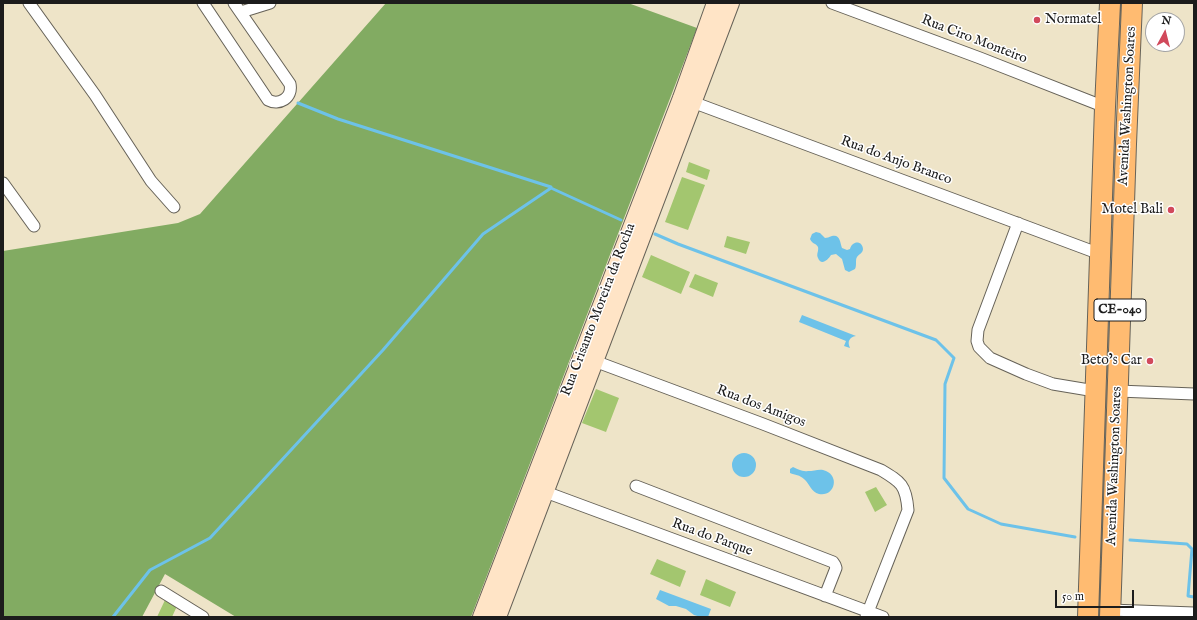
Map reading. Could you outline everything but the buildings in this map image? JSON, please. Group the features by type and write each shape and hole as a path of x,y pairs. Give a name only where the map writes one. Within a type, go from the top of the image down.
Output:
{"highway":[{"name":"Avenida Washington Soares","path":"1088,617 1105,107 1110,3"},
{"name":"Avenida Washington Soares","path":"1110,614 1132,3"}],"main road":[{"name":"Rua Crisanto Moreira da Rocha","path":"687,100 716,3"},
{"name":"Rua Crisanto Moreira da Rocha","path":"487,617 538,489 687,100 731,3"}],"street":[{"path":"29,3 95,95 151,181 174,207"},
{"path":"203,3 268,100 281,102 290,94 290,84 234,3"},
{"path":"241,12 270,3"},
{"name":"Rua Ciro Monteiro","path":"832,3 980,58 1105,107"},
{"name":"Rua do Anjo Branco","path":"687,100 1100,254"},
{"path":"3,183 34,226"},
{"path":"1018,223 978,330 977,340 979,347 990,358 1026,374 1053,384 1071,388 1095,390"},
{"name":"Rua dos Amigos","path":"588,358 881,470 902,484 908,510 867,614"},
{"path":"1118,391 1194,394"},
{"path":"636,486 833,562 836,568 825,596"},
{"name":"Rua do Parque","path":"538,489 825,596 867,614 882,617"},
{"path":"161,591 203,617"},
{"path":"1110,614 1194,613"}],"green space":[{"path":"386,3 628,3 697,28 471,617 236,617 165,574 142,617 3,617 3,251 178,223 200,214"},
{"path":"689,162 710,170 707,180 686,172"},
{"path":"682,177 705,185 688,230 665,222"},
{"path":"727,236 750,242 746,254 724,247"},
{"path":"651,255 690,272 681,294 642,277"},
{"path":"695,274 718,283 713,297 689,287"},
{"path":"596,389 619,398 606,432 582,423"},
{"path":"876,487 887,505 875,512 865,492"},
{"path":"657,559 686,571 680,587 650,574"},
{"path":"706,579 736,592 730,607 700,595"},
{"path":"165,600 177,606 172,617 157,617"}],"water":[{"path":"816,232 820,233 825,238 837,236 842,248 847,250 850,249 855,243 861,244 863,250 856,258 855,269 849,272 845,270 842,259 836,254 831,255 828,259 821,262 817,255 818,247 810,239 812,234"},
{"path":"802,315 856,336 849,340 850,348 844,346 846,341 799,322"},
{"path":"744,453 752,457 756,465 752,473 744,477 736,473 732,465 736,457"},
{"path":"793,467 804,471 826,471 833,478 834,482 831,490 824,494 816,493 806,481 799,476 790,473 790,469"},
{"path":"660,590 711,609 708,617 694,615 686,609 676,606 669,606 656,599"}],"waterway":[{"path":"298,103 338,119 551,187"},
{"path":"113,617 150,570 210,538 383,350 483,234 551,188 621,220"},
{"path":"655,234 678,244 936,340 954,358 945,384 944,478 968,509 1001,524 1075,537"},
{"path":"1130,540 1187,544 1192,549 1188,596 1194,597"}],"place":[{"name":"Normatel","path":"1037,20"},
{"name":"Motel Bali","path":"1171,210"},
{"name":"Beto’s Car","path":"1150,361"}]}
